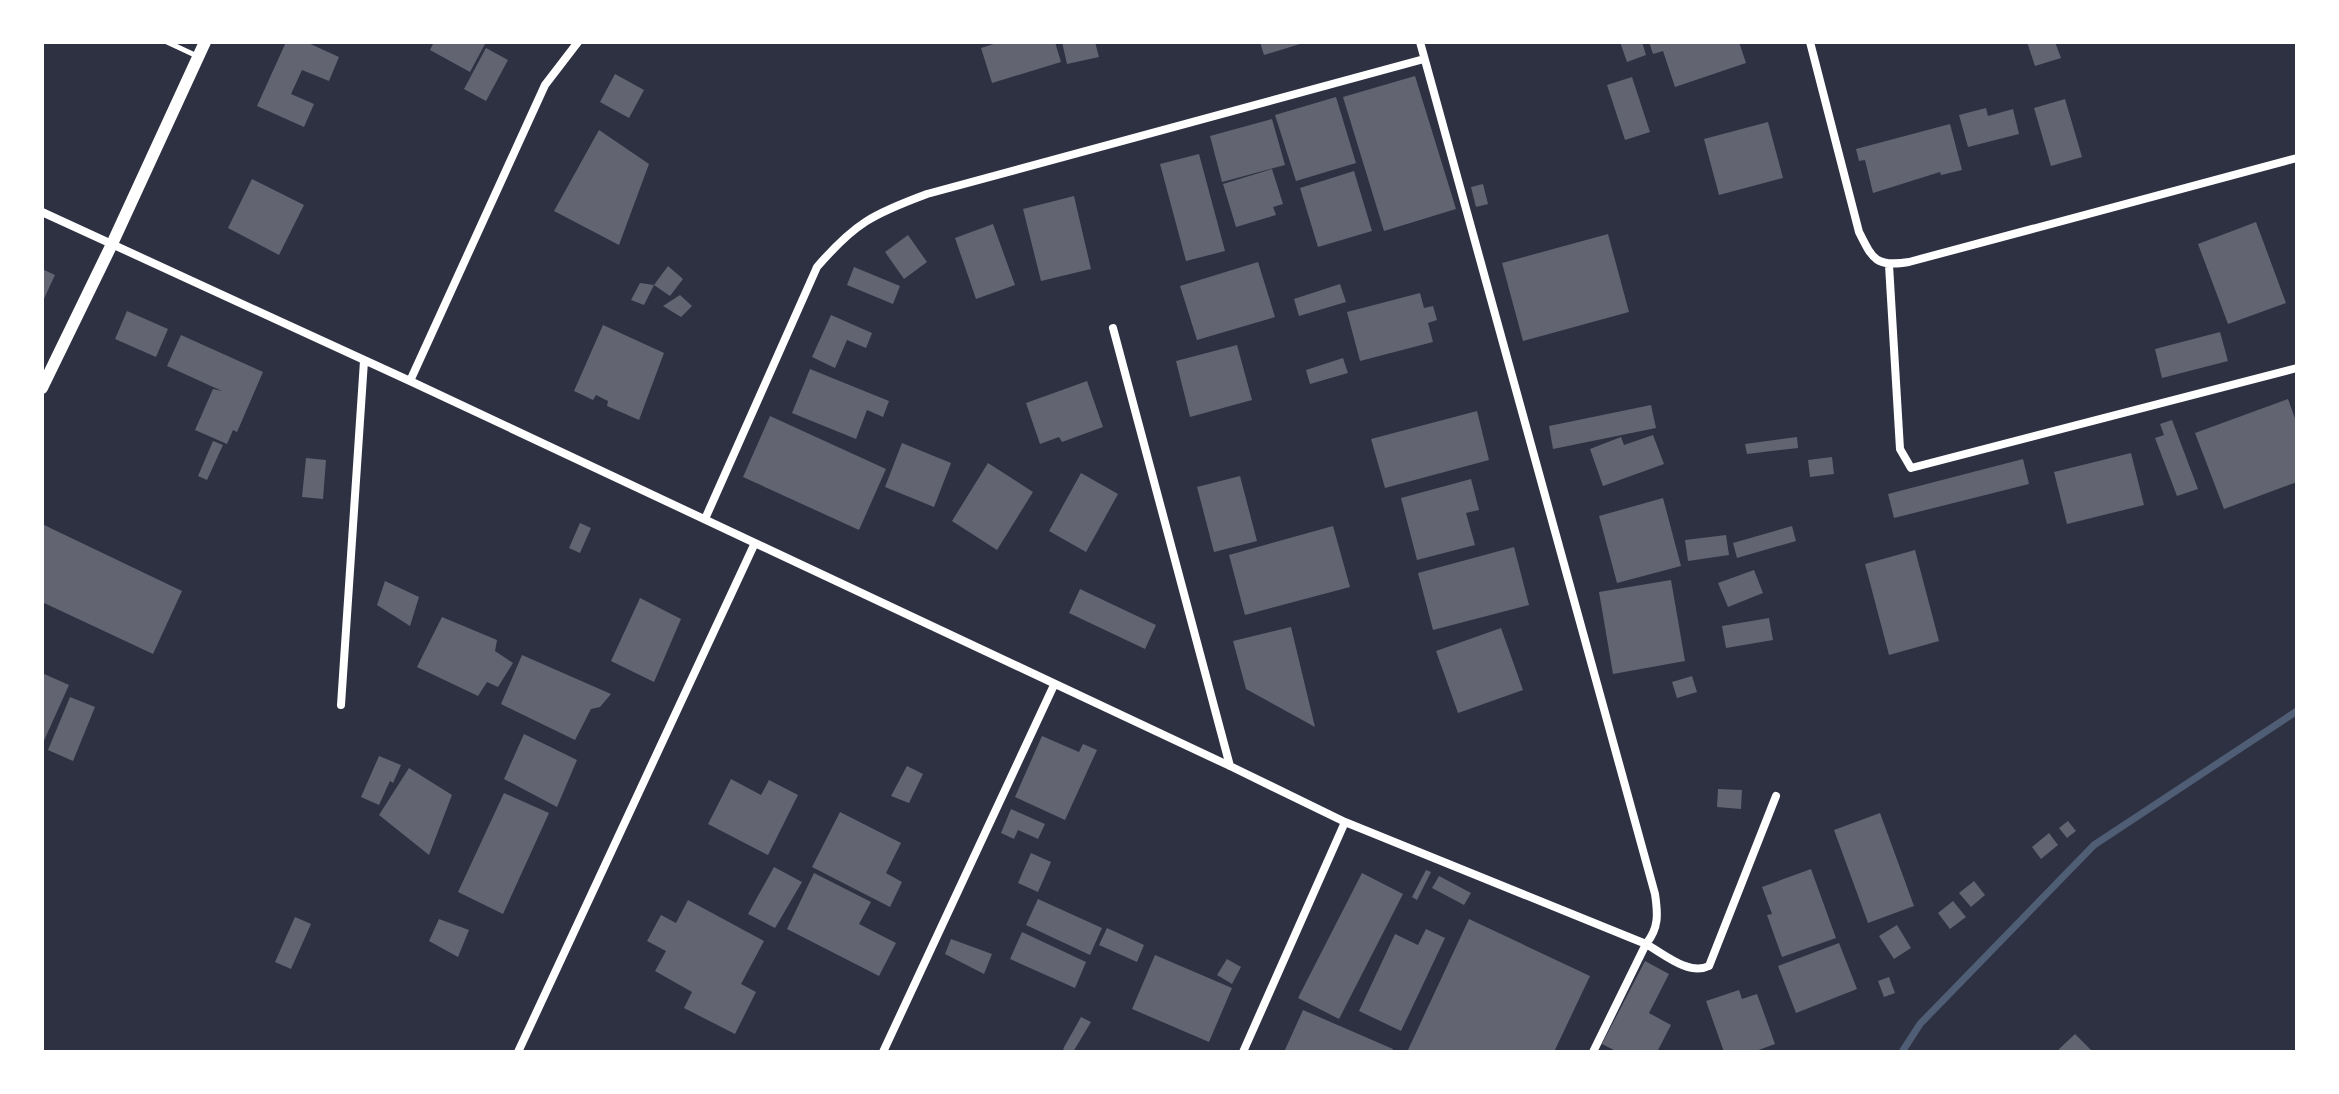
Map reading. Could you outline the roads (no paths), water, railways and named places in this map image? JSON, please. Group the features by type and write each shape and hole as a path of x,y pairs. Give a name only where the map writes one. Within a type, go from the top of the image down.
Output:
{"street":[{"path":"42,388 205,42"},
{"path":"410,381 545,85 578,42"},
{"path":"1420,42 1655,894 1658,914 1655,933 1646,944 1593,1052"},
{"path":"1810,42 1859,232 1871,256 1889,265 2297,158"},
{"path":"705,519 817,267 844,236 880,211 927,194 1424,59"},
{"path":"42,212 705,519 754,545 1345,822 1646,944 1690,969 1701,970 1709,966 1776,796"},
{"path":"1889,265 1900,449 1911,468 2297,368"},
{"path":"1113,328 1230,766"},
{"path":"341,705 364,361"},
{"path":"518,1052 754,545"},
{"path":"883,1052 1054,685"},
{"path":"1243,1052 1345,822"}],"lane":[{"path":"167,42 198,57"}],"waterway":[{"path":"1902,1052 1920,1024 2094,845 2297,711"}]}
